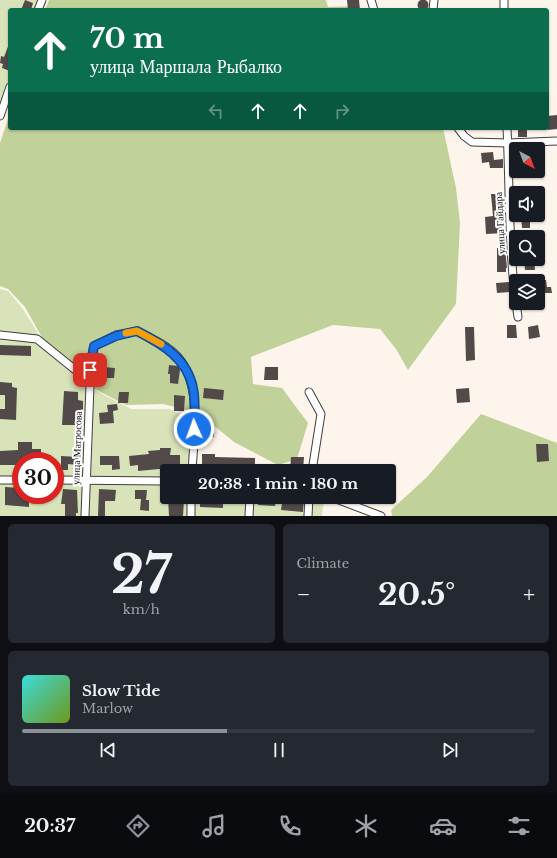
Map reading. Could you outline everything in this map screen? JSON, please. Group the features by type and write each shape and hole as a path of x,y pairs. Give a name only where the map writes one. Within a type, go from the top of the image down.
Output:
{"street":[{"path":"0,116 8,93"},
{"path":"460,130 464,136 472,142 508,143 557,141"},
{"name":"улица Гайдара","path":"507,130 513,287 518,317"},
{"name":"улица Матросова","path":"85,516 89,381 94,346 116,336 137,331 159,342 178,358 193,389 194,429 192,464"},
{"path":"0,334 36,339 89,381"},
{"path":"309,392 321,414 313,464"},
{"path":"0,480 12,480"},
{"path":"64,480 160,481"},
{"path":"190,516 191,504"},
{"path":"249,516 250,504"},
{"path":"308,516 309,504"},
{"path":"349,504 381,516"}],"green space":[{"path":"0,0 40,0 37,8 8,8 8,89 0,111"},
{"path":"49,0 326,0 328,7 353,6 354,8 46,8"},
{"path":"8,119 8,130 443,130 456,188 460,223 456,304 408,370 396,349 380,329 333,325 251,357 253,384 282,388 308,423 297,459 276,464 234,442 212,424 184,409 163,404 126,405 89,386 45,343 25,307 8,289 0,286 0,143"},
{"path":"0,289 8,291 23,309 49,351 89,387 131,409 170,409 216,433 193,444 187,464 160,464 160,504 323,504 322,516 0,516"},
{"path":"481,414 557,443 557,516 392,516 391,510 427,477"}],"building":[{"path":"423,-1 428,3 428,8 418,8 417,5 419,1"},
{"path":"25,0 33,3 32,8 22,8"},
{"path":"347,0 359,0 360,8 348,8"},
{"path":"8,47 8,70 2,68 3,64 0,63 1,56 4,57"},
{"path":"557,115 557,129 549,130 549,116"},
{"path":"518,130 527,130 527,137 518,137"},
{"path":"493,152 494,160 503,159 503,168 490,168 489,162 482,163 481,153"},
{"path":"491,194 501,194 505,233 486,234 485,217 493,216"},
{"path":"522,222 530,222 530,228 522,228"},
{"path":"497,248 505,248 506,272 497,272"},
{"path":"525,266 535,266 535,270 525,270"},
{"path":"545,280 547,287 551,287 552,293 545,293"},
{"path":"509,282 509,292 497,293 496,283"},
{"path":"507,325 516,325 517,338 507,338"},
{"path":"538,325 540,337 529,339 528,327"},
{"path":"465,327 474,327 475,360 466,361"},
{"path":"0,345 31,346 31,356 0,355"},
{"path":"169,365 178,366 180,370 178,384 170,383 170,374 168,374"},
{"path":"102,367 115,368 114,378 101,378"},
{"path":"265,367 278,367 278,380 264,380"},
{"path":"0,382 12,383 12,387 17,388 16,420 0,419 0,409 5,409 5,395 0,395"},
{"path":"204,388 224,390 223,400 203,398"},
{"path":"469,388 470,402 457,403 456,389"},
{"path":"64,391 78,392 78,400 83,401 83,416 79,416 78,425 62,425"},
{"path":"119,392 129,392 128,403 118,403"},
{"path":"174,395 185,396 184,411 174,411"},
{"path":"117,404 118,410 113,411 114,423 100,424 99,413 108,412 107,405"},
{"path":"205,427 214,428 214,437 204,436"},
{"path":"18,442 32,442 32,449 41,449 41,452 12,452 12,465 0,465 0,451 18,450"},
{"path":"536,444 548,444 549,461 537,462"},
{"path":"160,448 171,448 170,455 180,455 180,464 160,464 160,469 138,471 138,465 130,466 129,456 149,454 148,451 160,450"},
{"path":"202,454 215,454 215,457 255,458 255,464 202,464"},
{"path":"64,456 79,457 78,465 68,464 68,470 64,470"},
{"path":"100,456 119,456 120,469 112,470 112,465 100,465"},
{"path":"291,457 304,457 304,464 290,464"},
{"path":"5,487 12,487 12,504 29,504 29,507 5,505"},
{"path":"64,489 77,490 78,513 76,513 76,516 65,516"},
{"path":"99,489 116,490 115,501 105,501 105,516 98,516"},
{"path":"135,490 147,490 146,500 149,500 149,511 140,510 141,499 135,499"},
{"path":"168,504 184,504 183,516 169,516"},
{"path":"200,504 223,504 223,508 200,507"},
{"path":"258,504 275,504 275,506"},
{"path":"282,504 304,504 303,512 281,510"}],"slow traffic":[{"path":"126,333 137,331 161,344"}],"route":[{"path":"90,370 94,346 116,336 137,331 159,342 178,358 188,376 193,389 194,429"}]}
